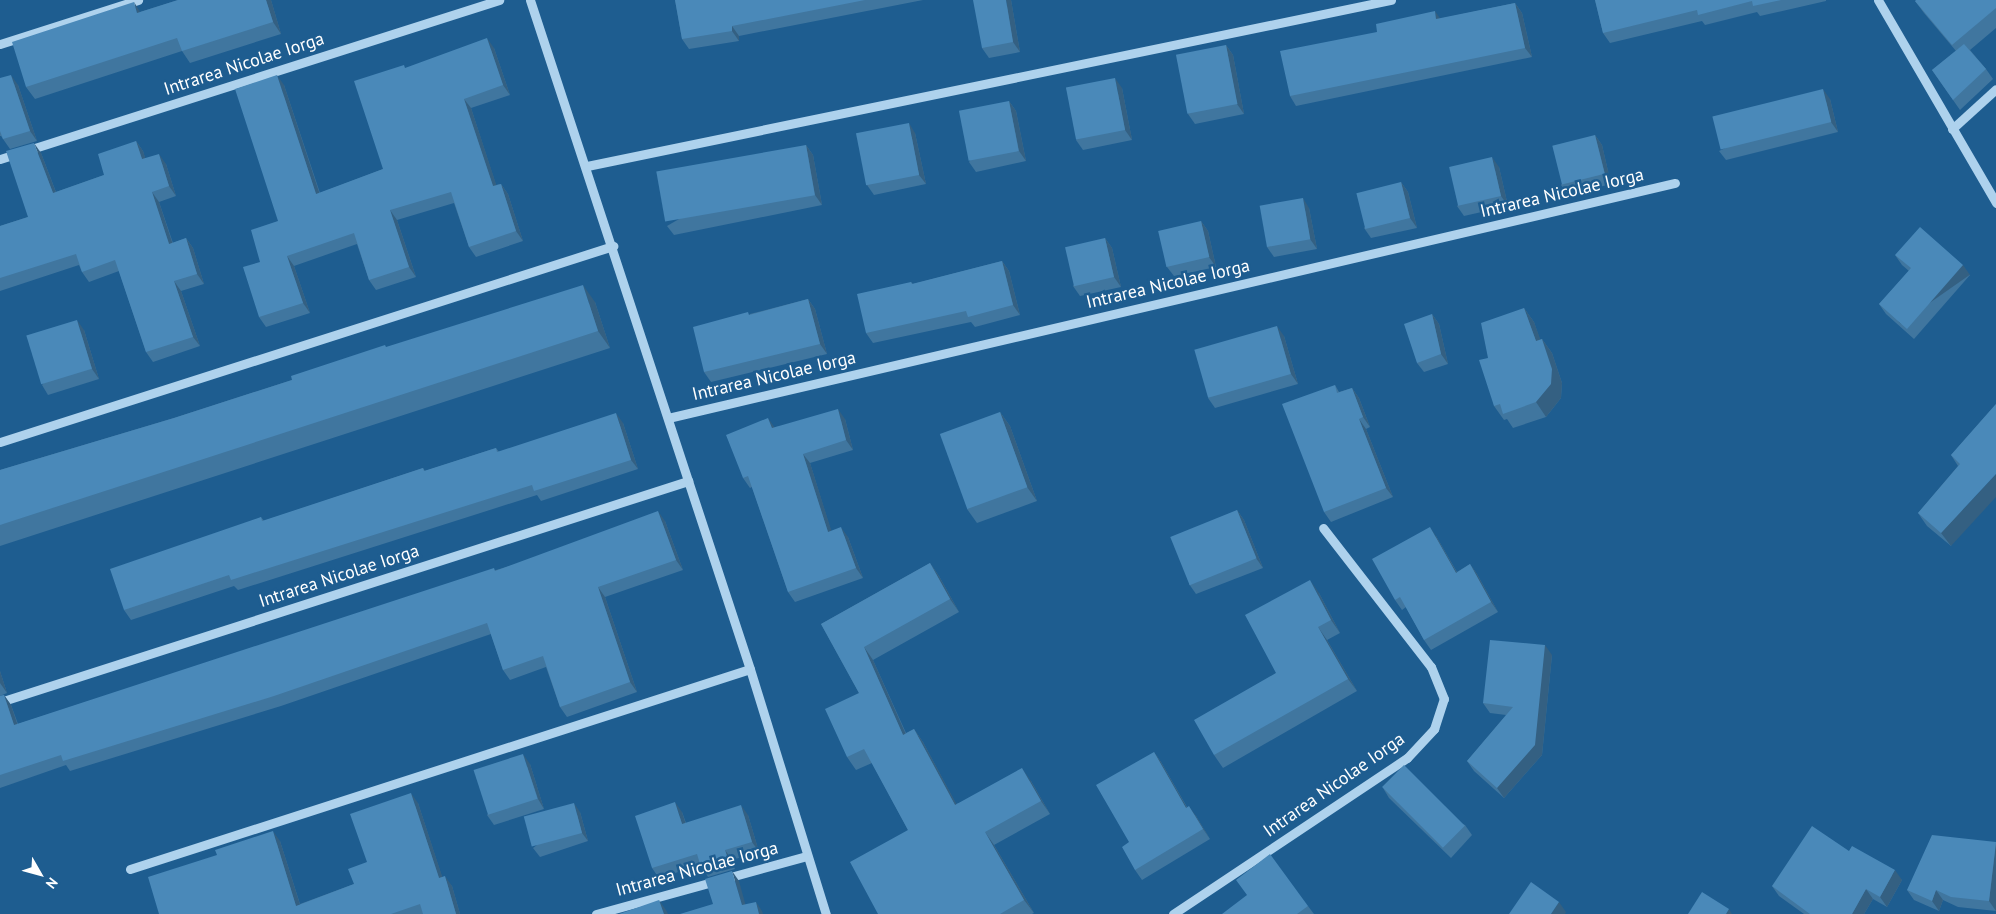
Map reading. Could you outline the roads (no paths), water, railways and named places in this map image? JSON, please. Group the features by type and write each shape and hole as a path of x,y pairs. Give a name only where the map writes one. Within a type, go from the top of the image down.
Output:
{"street":[{"path":"0,44 138,0"},
{"name":"Intrarea Nicolae Iorga","path":"0,159 498,0"},
{"name":"Intrarea Nicolae Iorga","path":"530,0 587,166 750,669 826,914"},
{"path":"587,166 1391,0"},
{"path":"1878,0 1996,203"},
{"path":"1952,130 1996,89"},
{"name":"Intrarea Nicolae Iorga","path":"668,418 1675,183"},
{"path":"0,442 612,246"},
{"name":"Intrarea Nicolae Iorga","path":"0,702 688,481"},
{"name":"Intrarea Nicolae Iorga","path":"1173,914 1407,758 1434,729 1444,699 1432,667 1323,528"},
{"path":"130,869 750,669"},
{"name":"Intrarea Nicolae Iorga","path":"596,914 808,856"}]}
